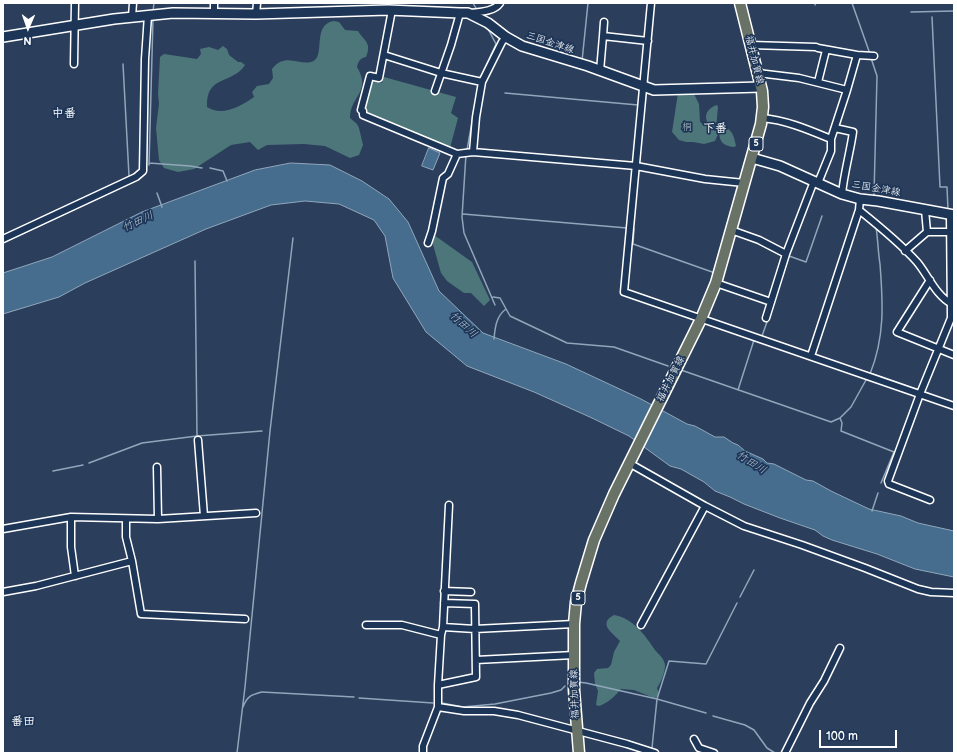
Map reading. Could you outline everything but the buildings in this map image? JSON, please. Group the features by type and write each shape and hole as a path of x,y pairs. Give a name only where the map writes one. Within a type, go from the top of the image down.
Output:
{"main road":[{"name":"福井加賀線","path":"579,753 574,690 574,624 576,602 594,540 629,463 701,319 716,283 762,118 763,97 740,3"},
{"name":"三国金津線","path":"3,37 74,25 173,13 256,14 392,10 464,13 488,23 506,37 522,46 654,90 761,87"},
{"name":"三国金津線","path":"752,158 780,166 842,194 860,199 878,200 952,215"}],"street":[{"path":"74,64 75,3"},
{"path":"132,17 133,3"},
{"path":"214,3 214,13"},
{"path":"256,14 257,3"},
{"path":"435,91 464,13 486,11 497,7 500,3"},
{"path":"651,3 624,292 954,406"},
{"path":"392,10 379,78 370,76 361,110 363,111 363,115 457,154 473,152 636,166 744,183"},
{"path":"486,11 488,23"},
{"path":"3,238 136,177 143,171 146,59 152,15"},
{"path":"600,71 604,22"},
{"path":"603,36 648,41"},
{"path":"473,152 476,117 482,82 506,37"},
{"path":"751,45 816,47 857,55 874,56"},
{"path":"818,82 826,50"},
{"path":"384,55 441,73 482,82"},
{"path":"766,318 786,254 816,182 831,151 831,139 848,90 857,55"},
{"path":"758,73 799,78 848,90"},
{"path":"762,118 792,124 831,139"},
{"path":"835,128 853,132 842,194"},
{"path":"428,243 443,178 448,174 457,154"},
{"path":"811,356 859,210 860,199"},
{"path":"859,210 877,224 917,262 941,295 952,304"},
{"path":"925,210 927,232"},
{"path":"930,500 889,484 888,481 920,394 951,318 950,232 952,215"},
{"path":"731,230 759,240 786,254"},
{"path":"905,251 927,232 950,232"},
{"path":"930,280 898,332 954,355"},
{"path":"716,283 771,302"},
{"path":"198,440 204,516"},
{"path":"629,463 744,526 802,545 918,589 931,592 954,593"},
{"path":"157,467 158,519"},
{"path":"423,753 423,746 438,706 449,505"},
{"path":"641,625 705,506"},
{"path":"3,528 71,517 158,519 256,513"},
{"path":"71,517 74,576"},
{"path":"126,519 126,537 132,561 141,614 245,619"},
{"path":"3,592 36,586 132,561"},
{"path":"444,591 471,592"},
{"path":"438,685 476,677 475,604 444,603"},
{"path":"443,627 475,629 574,624"},
{"path":"366,626 402,625 441,634"},
{"path":"784,753 810,703 824,681 840,648"},
{"path":"476,660 574,656"},
{"path":"438,706 464,711 494,711 518,714 655,753"},
{"path":"694,739 699,748 714,753"}],"green space":[{"path":"334,21 339,22 345,30 358,31 368,46 366,57 361,59 357,65 362,82 359,94 353,104 350,118 359,128 363,145 359,155 350,158 325,146 304,144 267,145 258,150 250,142 231,145 194,169 178,172 164,168 159,160 156,128 159,104 158,94 160,57 164,54 197,59 201,54 200,49 209,47 218,50 223,46 227,49 229,55 245,65 240,71 215,84 211,89 207,107 213,110 225,111 237,107 254,97 252,92 257,86 269,84 273,78 272,69 277,64 289,60 305,63 315,60 318,56 323,27"},
{"path":"384,77 456,97 451,113 458,118 450,148 365,111 373,81 382,83"},
{"name":"桐","path":"678,93 694,94 699,104 700,122 704,125 707,123 706,115 708,111 713,106 717,105 716,128 718,134 715,141 704,144 686,142 679,140 672,132"},
{"path":"724,127 731,132 736,146 727,146 722,143 719,130 720,128"},
{"path":"434,235 472,262 490,300 484,306 471,293 464,293 447,281 441,273 432,241"},
{"path":"614,615 633,623 664,660 664,671 657,688 659,694 657,697 654,698 634,690 621,689 614,697 605,703 599,706 596,705 598,691 595,684 594,673 597,669 608,668 611,665 614,652 620,641 611,632 607,625 609,618"}],"water":[{"path":"429,148 440,153 433,170 422,166"},
{"name":"竹田川","path":"291,163 330,165 362,181 389,199 408,222 439,291 483,333 566,364 641,399 687,424 695,426 715,437 724,437 745,451 763,459 767,463 774,464 806,480 813,481 869,509 901,516 918,523 954,531 954,577 915,569 877,554 832,540 815,530 744,504 715,491 704,482 681,469 670,466 629,436 534,392 467,366 426,332 393,278 385,236 374,220 339,204 305,201 271,205 206,229 85,283 59,297 3,314 3,273 52,257 142,212 255,170"}],"waterway":[{"path":"153,11 154,3"},
{"path":"473,3 477,10"},
{"path":"582,61 588,3"},
{"path":"852,3 870,54"},
{"path":"911,12 954,11"},
{"path":"932,17 940,187 947,187 948,210"},
{"path":"149,165 153,19"},
{"path":"480,79 496,44 487,27"},
{"path":"871,58 877,76 874,195"},
{"path":"123,64 129,176"},
{"path":"467,150 479,83"},
{"path":"505,93 638,105"},
{"path":"466,154 462,217 464,233 495,305"},
{"path":"149,163 202,168"},
{"path":"210,168 223,171 227,181"},
{"path":"3,243 124,186"},
{"path":"157,193 162,207"},
{"path":"463,214 627,228"},
{"path":"782,278 789,256 806,262 822,216"},
{"path":"870,374 878,347 882,320 881,278 876,227"},
{"path":"634,229 633,244 715,273"},
{"path":"237,753 245,687 270,431 293,238"},
{"path":"195,261 197,436"},
{"path":"493,297 500,298 510,316 567,343 614,347 668,366"},
{"path":"494,339 498,319 506,309"},
{"path":"762,336 768,319"},
{"path":"738,390 754,340"},
{"path":"681,370 831,422 840,418 842,423 841,431 894,452 881,483"},
{"path":"873,374 919,390"},
{"path":"840,418 851,407 866,380"},
{"path":"925,392 934,396"},
{"path":"89,463 142,443 197,436 262,431"},
{"path":"53,471 83,465"},
{"path":"872,511 878,493"},
{"path":"740,597 754,570"},
{"path":"652,748 657,699 669,661 706,664 737,603"},
{"path":"578,682 657,699 706,713"},
{"path":"442,703 463,707 495,704 551,693 561,690 565,686"},
{"path":"243,707 246,700 250,696 262,692 354,697"},
{"path":"359,698 433,703"},
{"path":"713,716 745,725 754,730 767,748 775,753"}],"district":[{"name":"中番","path":"64,114"},
{"name":"下番","path":"715,129"},
{"name":"番田","path":"23,722"}]}
